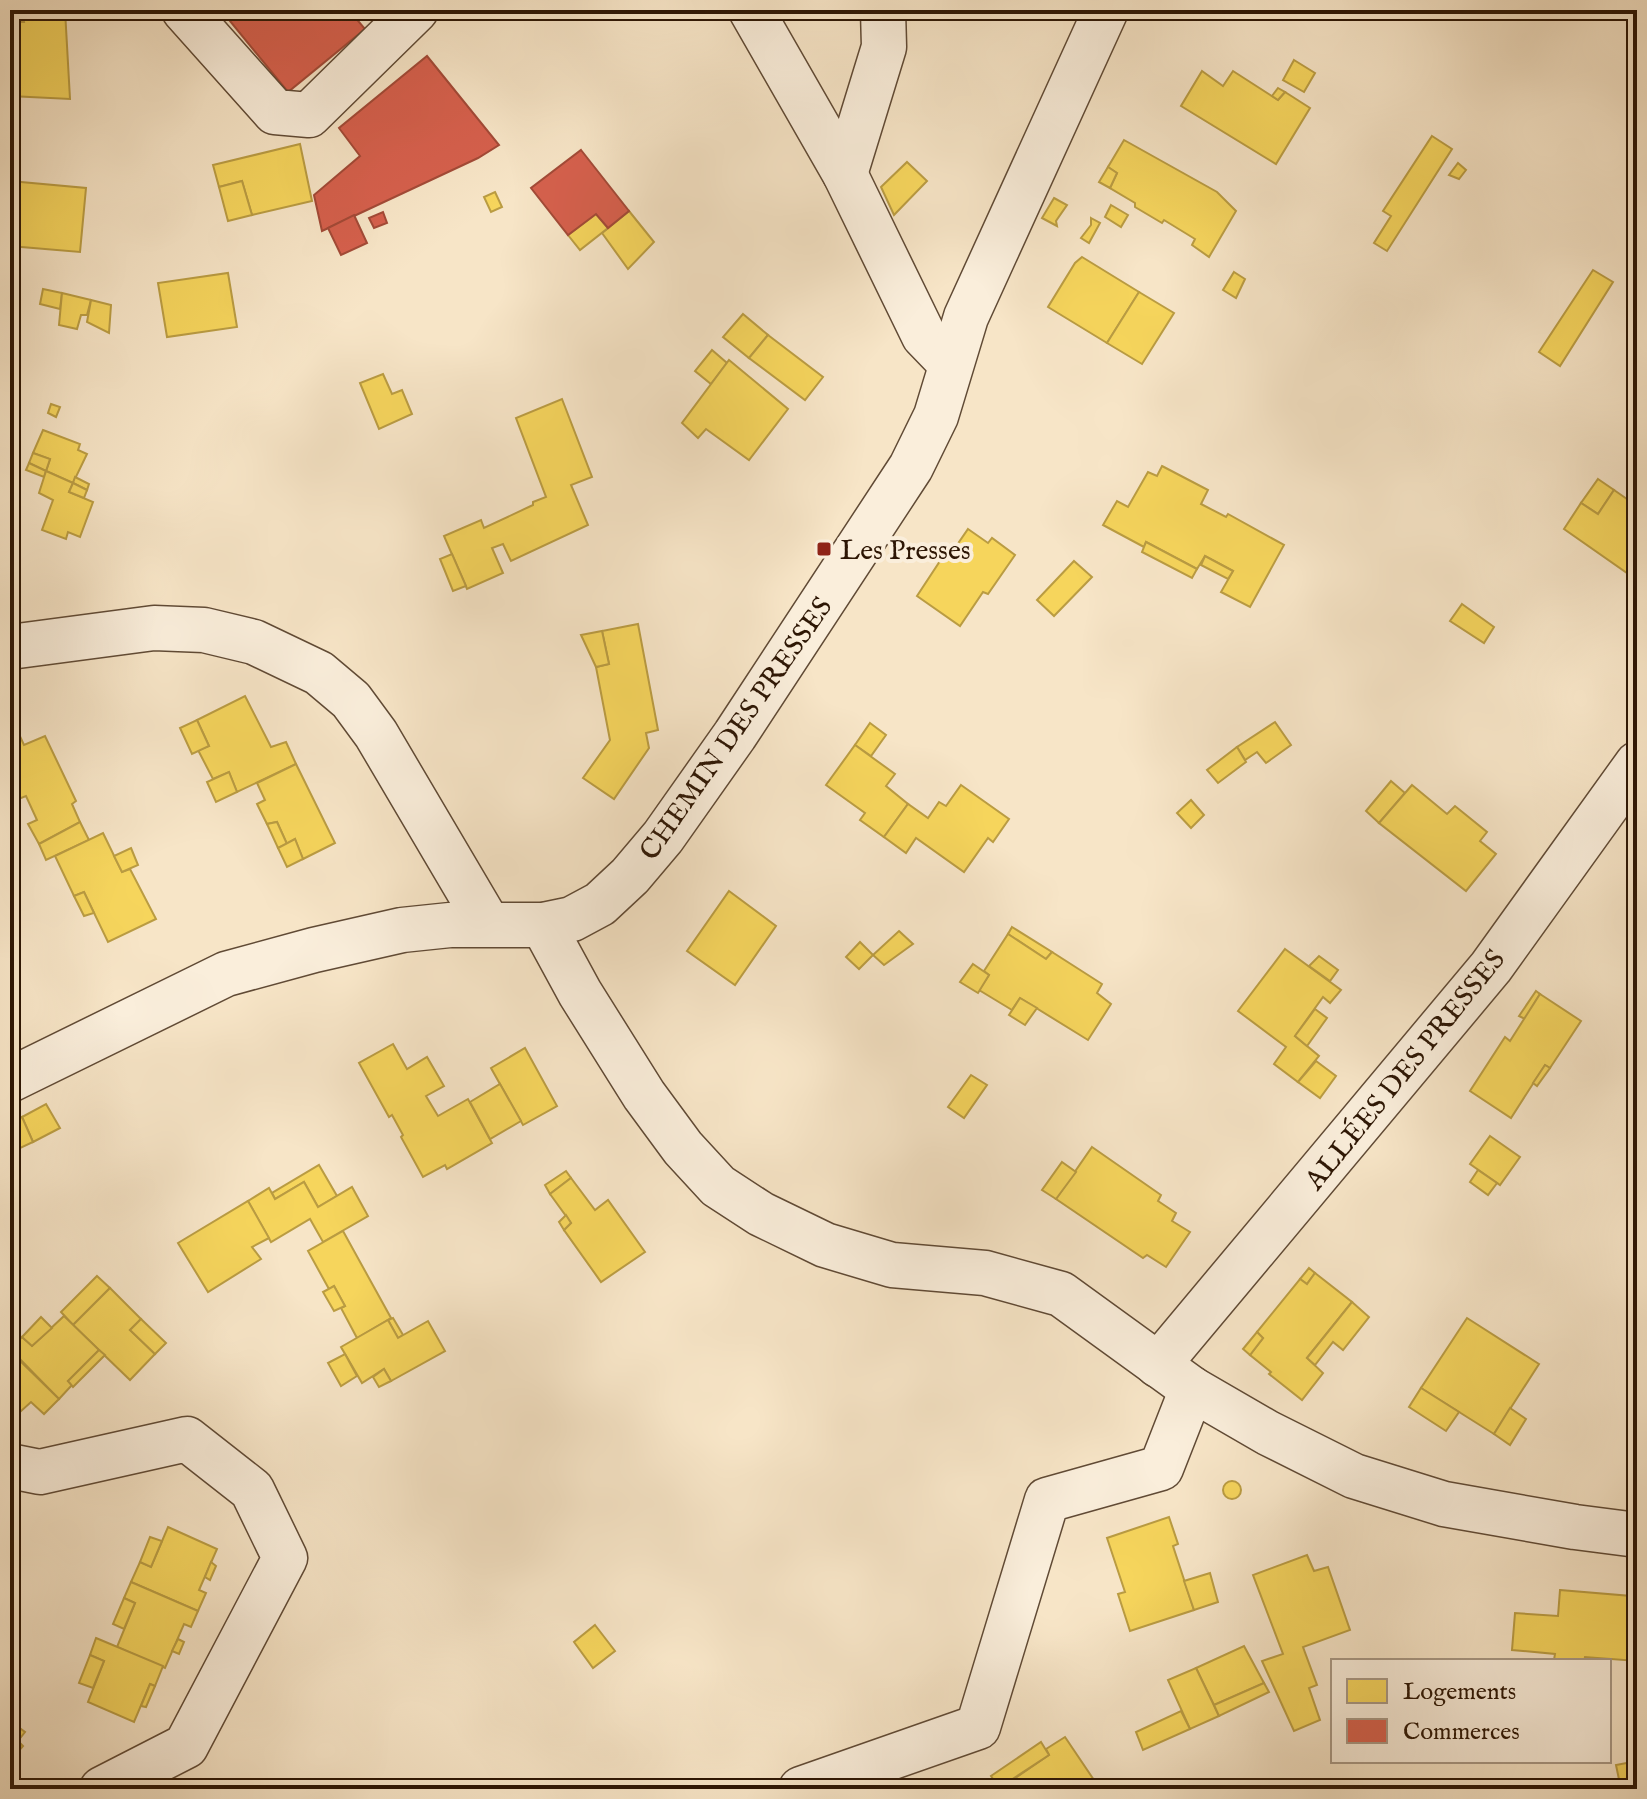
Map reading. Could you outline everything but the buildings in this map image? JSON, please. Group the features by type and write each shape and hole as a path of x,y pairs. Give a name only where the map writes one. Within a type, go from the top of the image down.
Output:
{"street":[{"path":"184,10 275,112 309,115 416,10"},
{"path":"751,10 845,174 924,336 951,364"},
{"path":"845,174 884,47 883,10"},
{"name":"CHEMIN DES PRESSES","path":"10,1080 226,974 402,930 488,924 543,925 572,919 600,904 630,876 663,837 760,697 911,467 936,416 966,317 1106,10"},
{"path":"10,647 154,628 204,630 254,642 319,673 351,700 376,734 488,924"},
{"name":"ALLÉES DES PRESSES","path":"801,1789 978,1727 1047,1500 1161,1468 1175,1377 1491,967 1637,764"},
{"path":"543,925 580,993 644,1095 683,1148 718,1186 761,1214 825,1245 892,1265 985,1273 1061,1294 1175,1377 1268,1433 1354,1476 1444,1504 1637,1535"},
{"path":"10,1466 40,1472 187,1439 252,1490 285,1558 186,1746 102,1789"}],"place":[{"name":"Les Presses","path":"824,549"}]}
